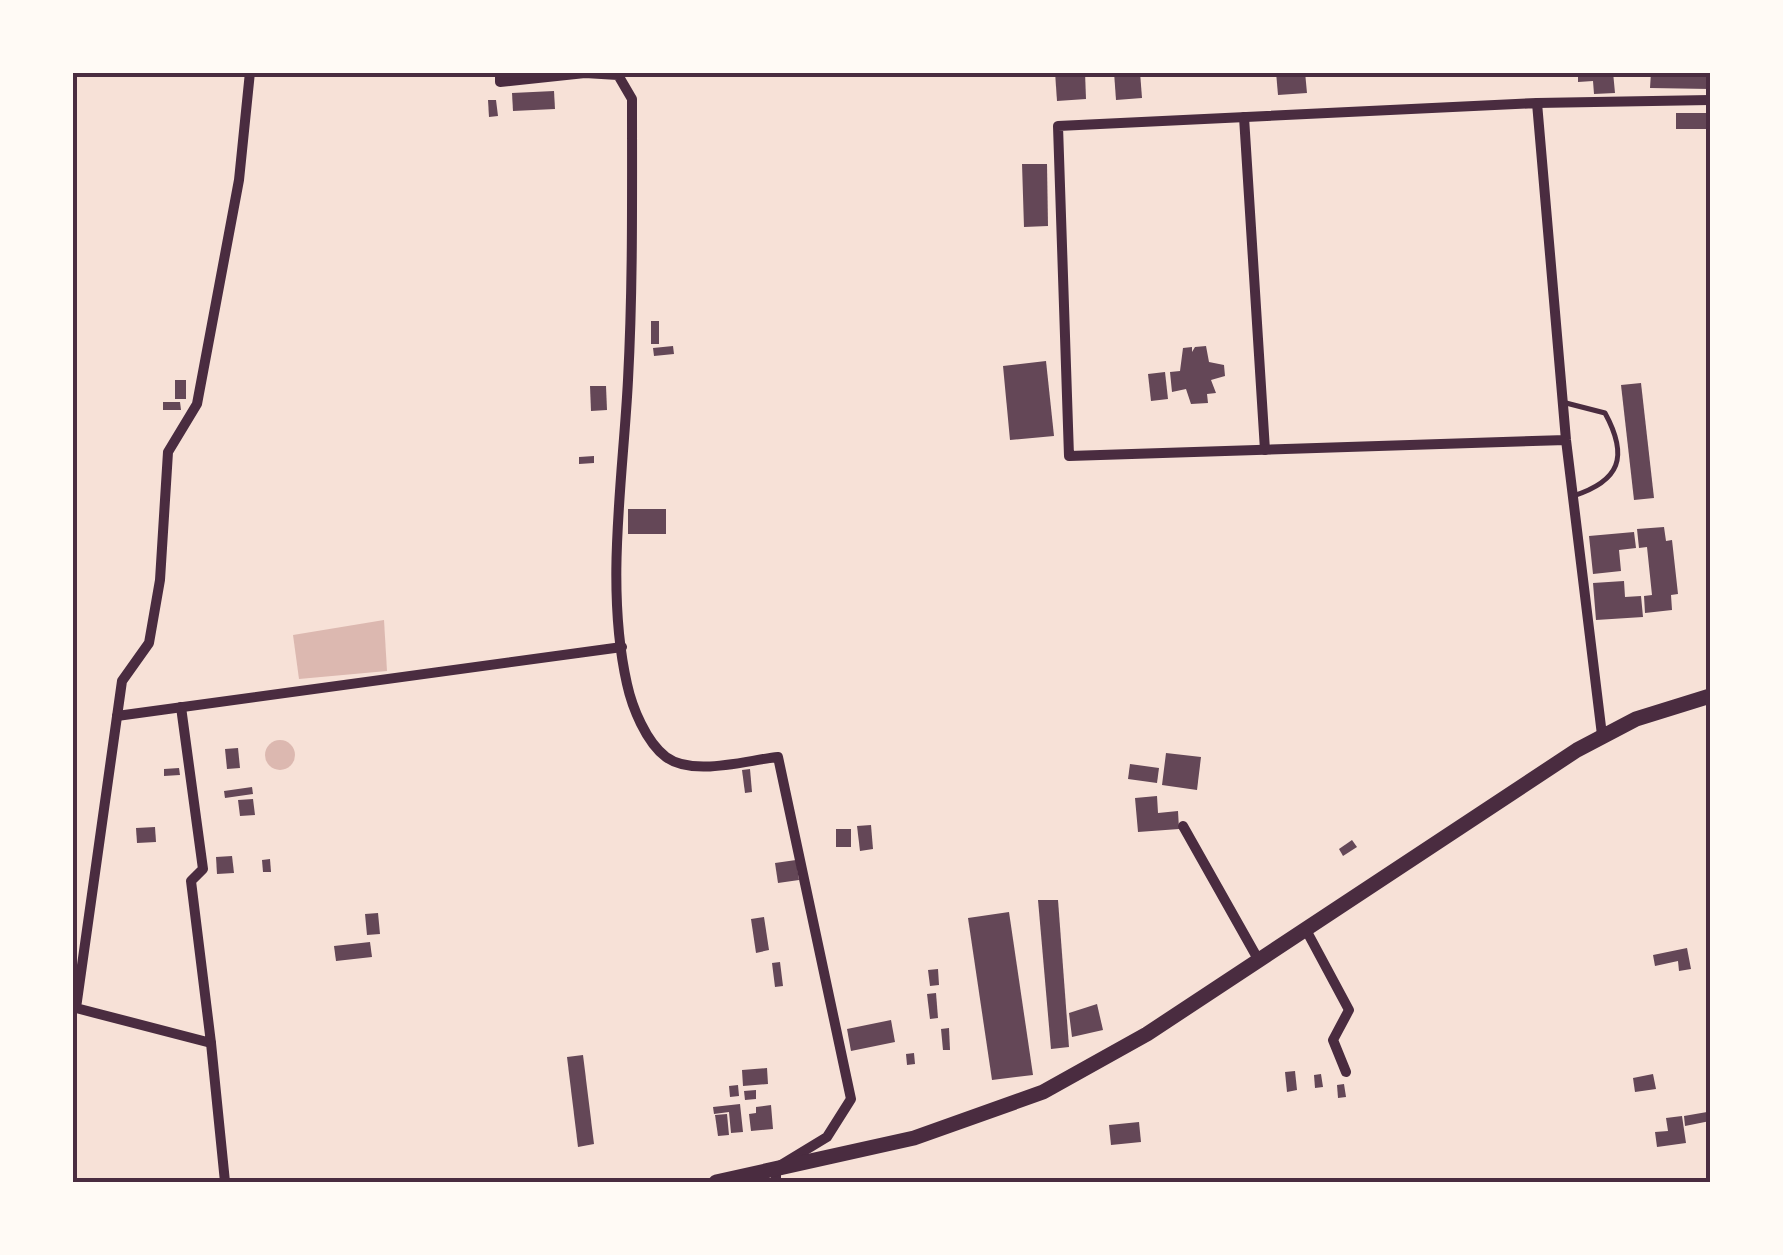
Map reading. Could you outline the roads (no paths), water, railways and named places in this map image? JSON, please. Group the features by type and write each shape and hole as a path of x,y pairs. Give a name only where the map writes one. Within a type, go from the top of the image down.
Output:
{"highway":[{"path":"716,1182 776,1175 914,1138 1009,1107 1115,1054 1602,736 1666,708 1710,696"}],"street":[{"path":"211,1043 76,1008 122,681 149,643 160,580 168,452 197,404 238,180 250,72"},
{"path":"500,72 500,82 585,73 618,75 632,98 629,377 619,522 622,647 634,709 666,757 677,763 708,765 778,757 851,1099 827,1137 776,1175"},
{"path":"1566,440 1069,456 1058,126 1537,103 1710,100"},
{"path":"1537,103 1566,440 1602,736"},
{"path":"1244,117 1266,450"},
{"path":"117,716 622,647"},
{"path":"181,707 203,869 192,881 225,1182"},
{"path":"1183,826 1258,960"},
{"path":"1305,928 1349,1010 1333,1040 1346,1072"}],"lane":[{"path":"1563,402 1605,413 1620,453 1612,473 1600,487 1573,496"}]}
